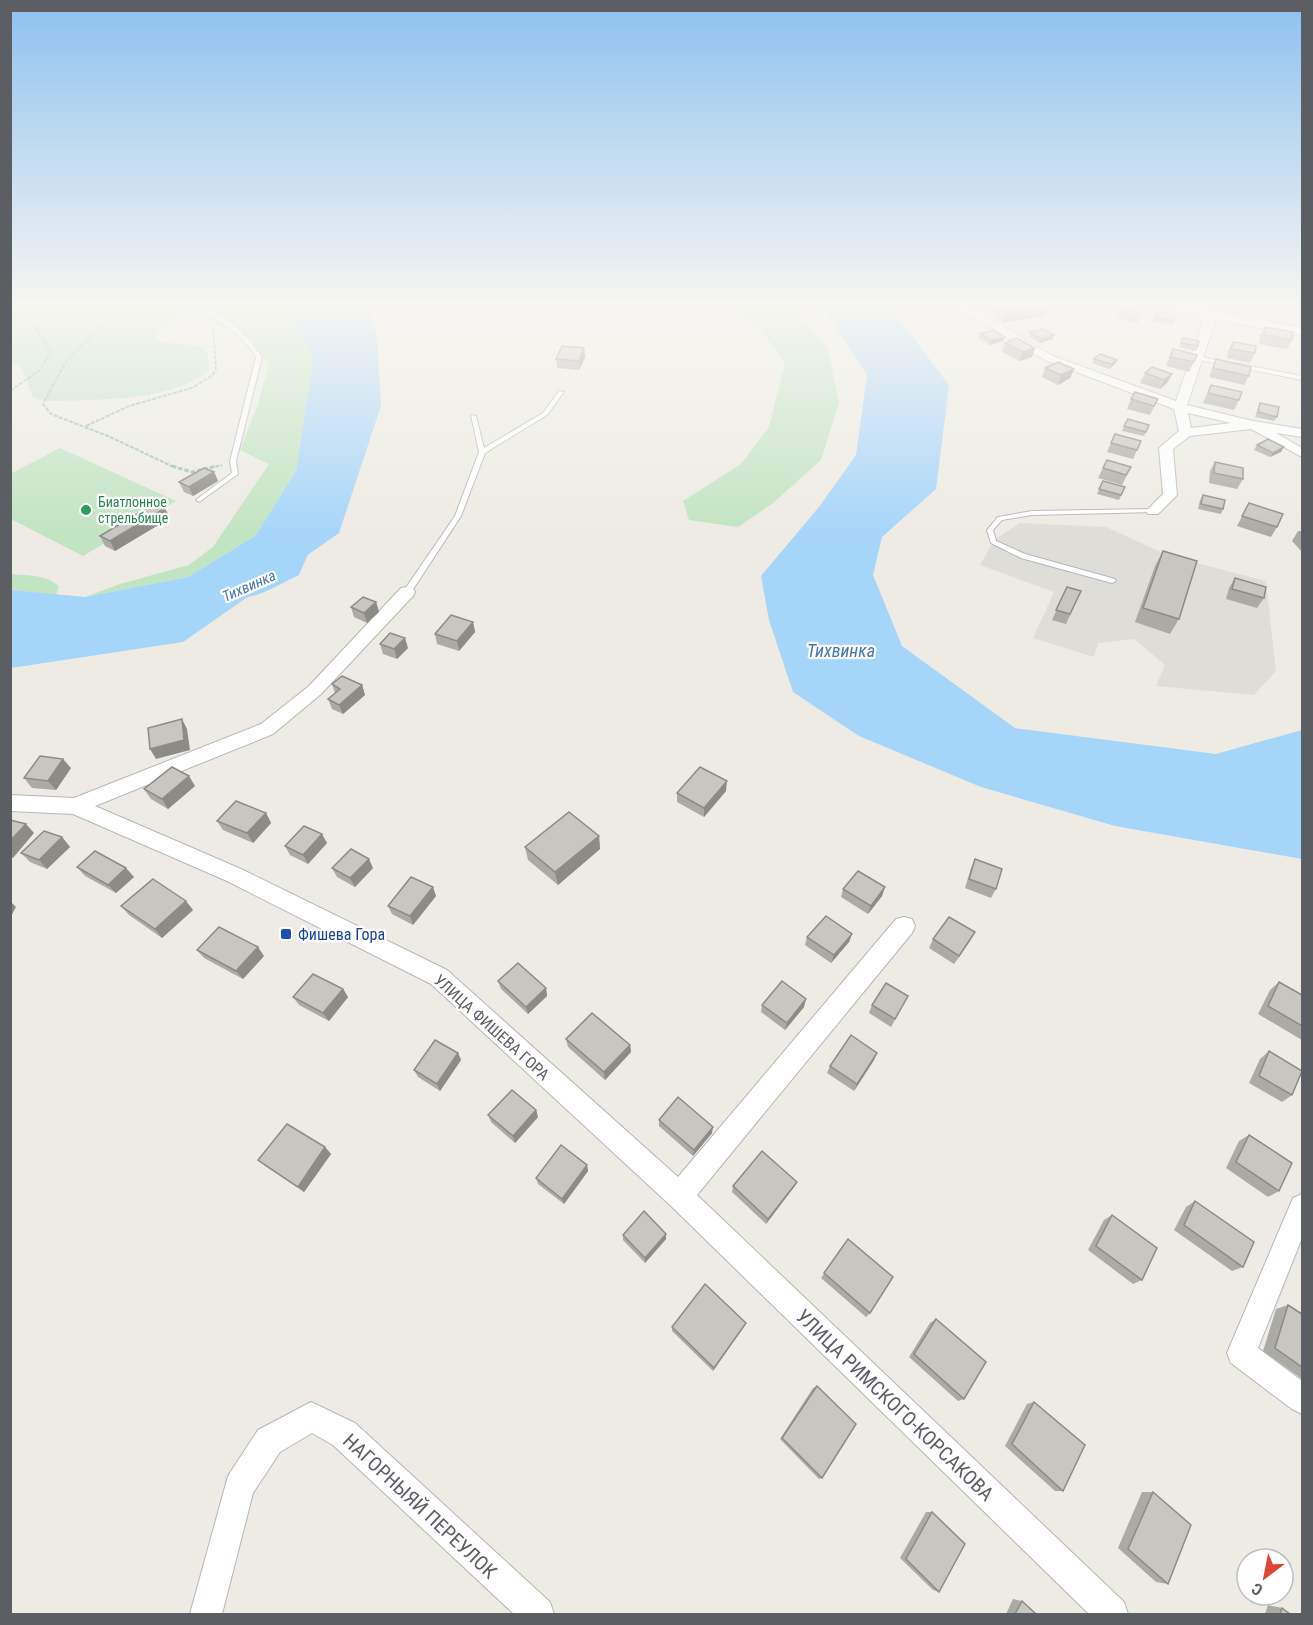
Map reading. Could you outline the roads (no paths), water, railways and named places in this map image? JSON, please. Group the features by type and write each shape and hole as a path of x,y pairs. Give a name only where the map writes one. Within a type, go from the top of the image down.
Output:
{"street":[{"path":"1115,383 1180,407 1253,425 1302,433"},
{"path":"1186,432 1180,407 1189,383"},
{"path":"1153,511 1170,495 1166,448 1186,432 1253,425 1302,453"},
{"path":"75,806 267,729 315,690 407,592"},
{"name":"УЛИЦА ФИШЕВА ГОРА","path":"15,809 75,806 234,874 439,977 679,1196"},
{"path":"679,1196 904,926"},
{"name":"УЛИЦА РИМСКОГО-КОРСАКОВА","path":"679,1196 1112,1614"},
{"path":"1302,1207 1241,1353 1302,1399"},
{"name":"НАГОРНЫЯЙ ПЕРЕУЛОК","path":"206,1614 239,1487 269,1441 311,1417 344,1434 538,1614"}],"lane":[{"path":"200,500 233,478 233,461 253,383"},
{"path":"482,452 544,414 561,392"},
{"path":"407,592 458,516 482,452 473,416"},
{"path":"1112,581 1023,556 993,542 990,530 1000,518 1032,513 1153,511"}],"water":[{"name":"Тихвинка","path":"309,383 380,383 381,406 339,533 183,642 11,668 11,590 85,597 188,577 255,536 296,471"},
{"name":"Тихвинка","path":"866,383 947,383 949,385 936,489 882,537 873,575 902,646 1015,728 1216,754 1302,730 1302,859 1115,826 981,787 859,736 793,692 769,620 761,576 819,507 856,455"}],"waterway":[{"name":"Тихвинка","path":"240,591 289,569 308,524"}],"place":[{"name":"Биатлонное стрельбище","path":"86,510"},
{"name":"Фишева Гора","path":"286,934"}]}
